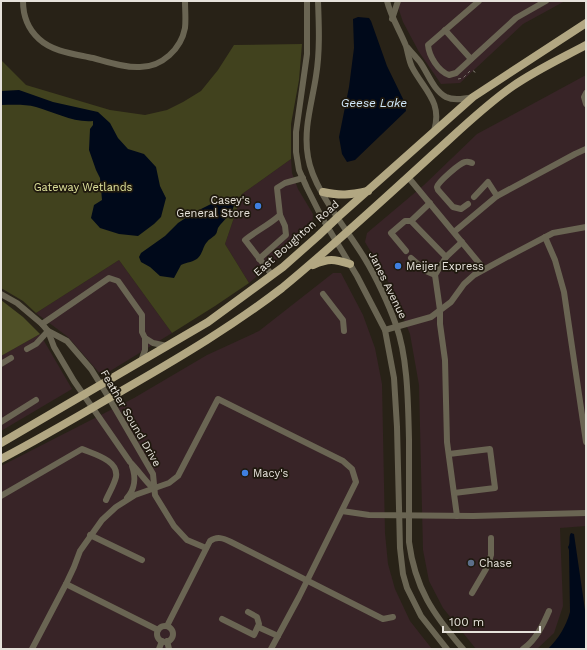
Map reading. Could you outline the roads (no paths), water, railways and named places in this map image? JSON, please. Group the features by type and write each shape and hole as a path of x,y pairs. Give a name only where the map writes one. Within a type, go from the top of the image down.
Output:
{"main road":[{"name":"East Boughton Road","path":"1,443 208,322 272,275 318,236 473,96 586,23"},
{"path":"1,459 93,408 214,336 252,310 336,242 482,110 513,86 586,45"},
{"path":"323,192 339,196 368,191"},
{"path":"304,268 324,260 331,259 350,264"}],"street":[{"path":"23,1 26,20 31,30 45,44 65,52 141,68 154,66 164,60 175,50 182,39 185,29 185,1"},
{"name":"Janes Avenue","path":"306,1 307,54 296,132 299,170 336,242 350,264 385,330 394,378 401,561 407,588 421,616 447,649"},
{"name":"Janes Avenue","path":"318,1 319,52 308,115 306,136 308,158 313,175 332,210 348,231 366,260 397,326 404,358 408,395 409,542 411,557 421,587 435,616 463,649"},
{"path":"386,1 392,19 405,45 412,66 435,103 436,124 434,131"},
{"path":"392,19 398,1"},
{"path":"479,1 428,45 429,54 444,73 448,75 454,74 516,18 546,1"},
{"path":"445,30 471,59"},
{"path":"405,45 419,61 437,89 446,96 454,99 462,99 473,96"},
{"path":"586,93 584,97 586,104"},
{"path":"454,232 497,196 575,154 586,150"},
{"path":"468,204 461,209 455,209 437,187 439,182 462,163 467,161 472,162"},
{"path":"408,177 484,269"},
{"path":"259,259 286,234 285,226 280,215 277,188 285,183 303,178"},
{"path":"474,197 488,182 497,196"},
{"path":"406,252 391,233 405,221 411,221 430,203"},
{"path":"272,275 244,240 256,231 272,223 280,215"},
{"path":"411,221 446,257"},
{"path":"385,330 431,317 452,302 464,284 474,275 545,237 564,230 586,227"},
{"path":"545,237 555,260 564,292 586,442"},
{"path":"457,516 447,442 445,360 435,275 446,257 462,242"},
{"path":"412,258 426,271 435,275"},
{"path":"42,324 109,278 118,281 142,315 142,332 145,338 145,350 141,361"},
{"name":"Feather Sound Drive","path":"1,294 17,303 48,331 54,347 84,395 130,462 139,471 144,480 154,488"},
{"path":"323,294 343,320 344,331"},
{"path":"27,349 36,344 48,331"},
{"name":"Feather Sound Drive","path":"48,331 67,341 91,369 153,474 154,488"},
{"path":"145,338 153,343 167,346"},
{"path":"1,364 11,358"},
{"path":"32,649 66,584 80,551 90,535 102,520 116,507 142,492 169,483 178,476 218,399 343,461 352,469 356,482 308,580 271,649"},
{"path":"1,422 36,400"},
{"path":"1,496 82,449 109,462 115,467 116,476 106,500"},
{"path":"449,454 490,449 495,488 454,493"},
{"path":"125,501 130,495 134,483 134,470 130,462"},
{"path":"154,488 158,502 180,534 187,540 206,548"},
{"path":"342,511 369,515 457,516 586,513"},
{"path":"90,535 142,560"},
{"path":"166,626 206,548 210,541 214,538 223,538 384,619 393,617"},
{"path":"472,593 487,567 491,555 491,538"},
{"path":"66,584 158,630"},
{"path":"523,649 541,629 549,611"},
{"path":"222,618 254,635 259,624 257,617 248,612"},
{"path":"159,649 164,641 171,638 171,629 166,626 162,626 158,630 157,635 164,641 169,649"},
{"path":"258,627 278,636"}],"water":[{"name":"Geese Lake","path":"358,17 369,18 371,21 387,66 405,103 406,111 355,160 347,162 342,154 339,137 349,87 354,48 353,19"},
{"path":"19,90 53,102 98,112 110,123 118,138 128,149 144,154 156,167 160,186 166,198 161,217 138,236 119,234 100,228 91,218 94,205 102,200 100,178 89,150 90,129 93,125 93,121 71,119 32,106 1,105 1,91"},
{"path":"227,197 232,197 234,201 233,209 218,228 216,234 206,244 198,258 181,265 174,278 160,276 150,267 141,262 139,257 141,253 165,236 178,223 193,213"},
{"path":"571,533 574,534 586,617 586,649 548,649 562,632 570,612 568,547"}],"place":[{"name":"Casey's General Store","path":"258,206"},
{"name":"Meijer Express","path":"398,266"},
{"name":"Macy's","path":"245,473"},
{"name":"Chase","path":"471,563"}],"park label":[{"name":"Gateway Wetlands","path":"83,187"}]}
